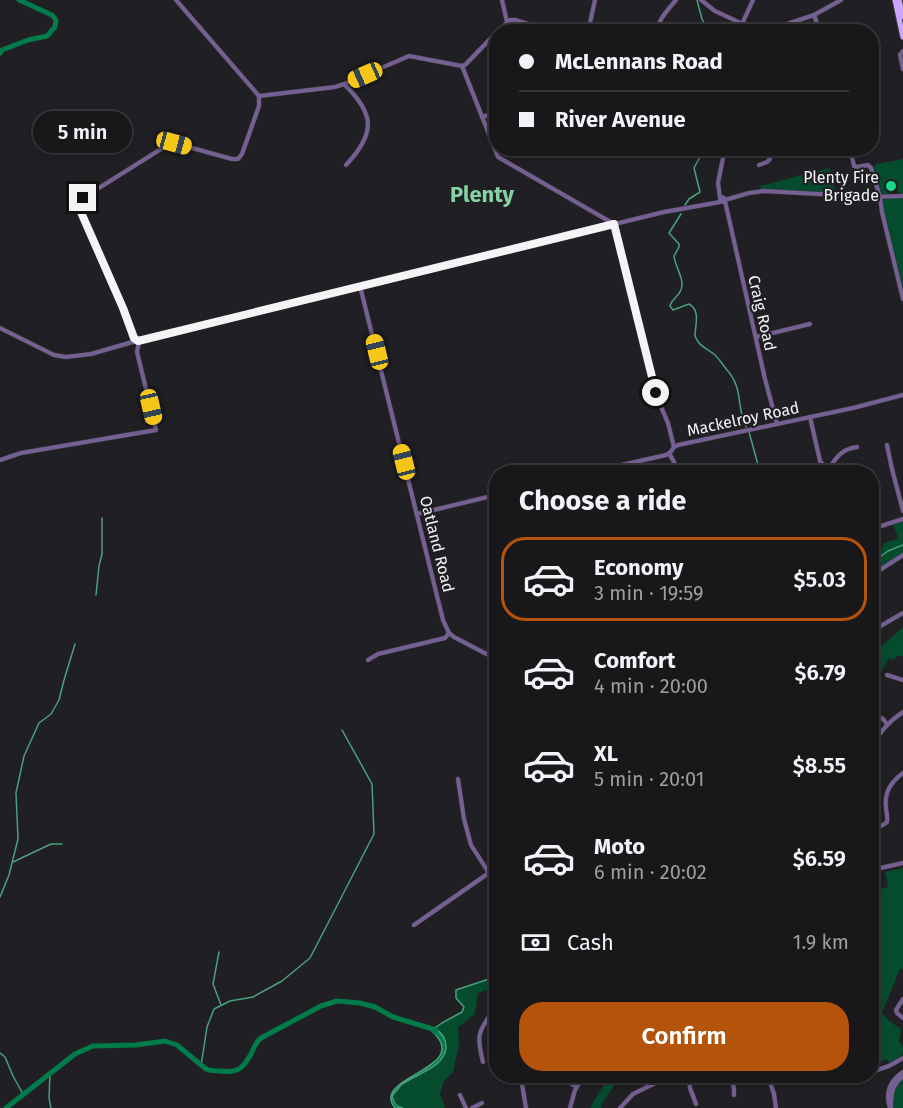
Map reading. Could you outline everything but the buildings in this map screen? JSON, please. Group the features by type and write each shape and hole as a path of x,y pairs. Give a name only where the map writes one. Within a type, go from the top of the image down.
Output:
{"main road":[{"path":"897,0 903,16"},
{"path":"897,0 903,37"}],"street":[{"path":"138,341 133,336 78,204 83,198 169,144 174,143 238,159 242,154 259,106 259,96 176,0"},
{"path":"502,0 507,22 515,20 528,24"},
{"path":"590,24 595,0"},
{"path":"658,24 676,0"},
{"path":"701,0 715,11 742,24 753,0"},
{"path":"786,24 814,15 841,0"},
{"path":"814,15 817,24"},
{"path":"259,96 335,87 409,56 462,66 489,40"},
{"path":"903,51 900,55 903,69"},
{"path":"462,66 489,134"},
{"path":"344,84 362,104 368,121 368,130 358,153 346,165"},
{"path":"482,117 489,114"},
{"path":"498,156 614,224 656,393 668,423 674,447"},
{"name":"Craig Road","path":"724,156 718,186 726,208 777,424"},
{"path":"759,165 767,162 769,156"},
{"path":"853,156 856,167 869,166 880,197 903,299"},
{"path":"0,328 54,355 66,357 92,354 360,286 731,198 764,192 903,196"},
{"name":"Oatland Road","path":"360,286 443,620 449,633"},
{"path":"756,337 810,324"},
{"path":"0,460 21,453 156,430 137,352 138,341"},
{"name":"Mackelroy Road","path":"620,465 669,453 674,447 903,395"},
{"path":"810,417 822,465"},
{"path":"888,443 903,511"},
{"path":"832,465 840,453 858,447"},
{"path":"669,453 675,465"},
{"path":"417,514 489,497"},
{"path":"879,527 903,519"},
{"path":"879,570 903,555"},
{"path":"879,627 903,614"},
{"path":"368,660 378,654 445,638 449,633 489,655"},
{"path":"886,675 903,680"},
{"path":"879,734 894,718 903,714"},
{"path":"879,717 887,724"},
{"path":"879,826 887,822 885,801 887,792 894,780 903,773"},
{"path":"414,925 489,873 471,845 464,819 458,778"},
{"path":"879,868 903,863"},
{"path":"903,999 896,1010 903,1018"},
{"path":"483,1062 478,1043 480,1031 488,1019"},
{"path":"879,1069 903,1058"},
{"path":"890,1108 894,1087 903,1074"},
{"path":"522,1083 526,1108"},
{"path":"570,1083 577,1087"},
{"path":"570,1108 580,1083"},
{"path":"620,1108 633,1094 655,1083"},
{"path":"690,1083 696,1104"},
{"path":"733,1083 734,1095"},
{"path":"770,1083 776,1108"},
{"path":"459,1095 466,1108"},
{"path":"472,1108 482,1103"}],"shaded area":[{"path":"903,159 903,195 899,195 898,189 891,189 889,195 882,194 872,168 877,164"},
{"path":"830,168 836,194 761,190 760,186"},
{"path":"884,198 903,198 903,293 883,210"},
{"path":"903,520 903,554 879,569 879,550 883,544 898,538 893,523"},
{"path":"903,627 903,656 898,656 893,660 889,658 879,676 879,649"},
{"path":"903,868 903,970 900,969 882,1013 901,1029 899,1041 903,1047 903,1053 889,1063 887,1059 879,1062 879,889 888,887 885,872"},
{"path":"489,979 489,989 478,993 475,1014 458,1027 459,1045 453,1072 444,1081 440,1094 445,1108 398,1106 392,1098 396,1090 433,1066 443,1051 445,1044 443,1038 434,1028 462,1012 464,1007 456,998 456,990"},
{"path":"434,1028 444,1038 446,1047 444,1054 435,1065 401,1085 392,1096 396,1104 403,1108 395,1108 391,1097 396,1088 433,1064 441,1054 441,1043 431,1030"},
{"path":"903,1078 903,1108 893,1108 894,1092"},
{"path":"605,1083 616,1083 601,1108 590,1108"}],"waterway":[{"path":"0,53 2,50 28,40 47,36 55,27 56,20 52,15 19,0"},
{"path":"697,0 705,24"},
{"path":"685,205 689,199 700,192 694,168 701,156"},
{"path":"681,214 669,233 679,244 674,256 682,286 670,306 673,310 689,304 695,310 695,336 701,345 716,357 736,384 746,427"},
{"path":"749,432 758,465"},
{"path":"96,595 102,554 102,518"},
{"path":"879,558 903,545"},
{"path":"0,897 9,875 18,839 16,793 24,756 39,723 51,714 59,700 75,644"},
{"path":"201,1066 207,1027 214,1009 230,1001 253,997 282,981 310,958 374,834 372,784 342,730"},
{"path":"13,862 51,844 62,844"},
{"path":"219,952 213,984 221,1005"},
{"path":"433,1029 462,1012 464,1007 456,998 456,990 489,979"},
{"path":"6,1108 75,1054 93,1046 136,1045 165,1041 177,1045 206,1069 213,1071 239,1069 261,1038 321,1006 337,1001 375,1007 393,1017 433,1029 436,1032"},
{"path":"0,1053 5,1057 23,1094"},
{"path":"50,1073 51,1108"}],"place":[{"name":"Plenty Fire Brigade","path":"891,186"}],"district":[{"name":"Plenty","path":"482,194"}],"route":[{"path":"83,198 78,204 80,210 136,341 614,224 656,393"}]}
